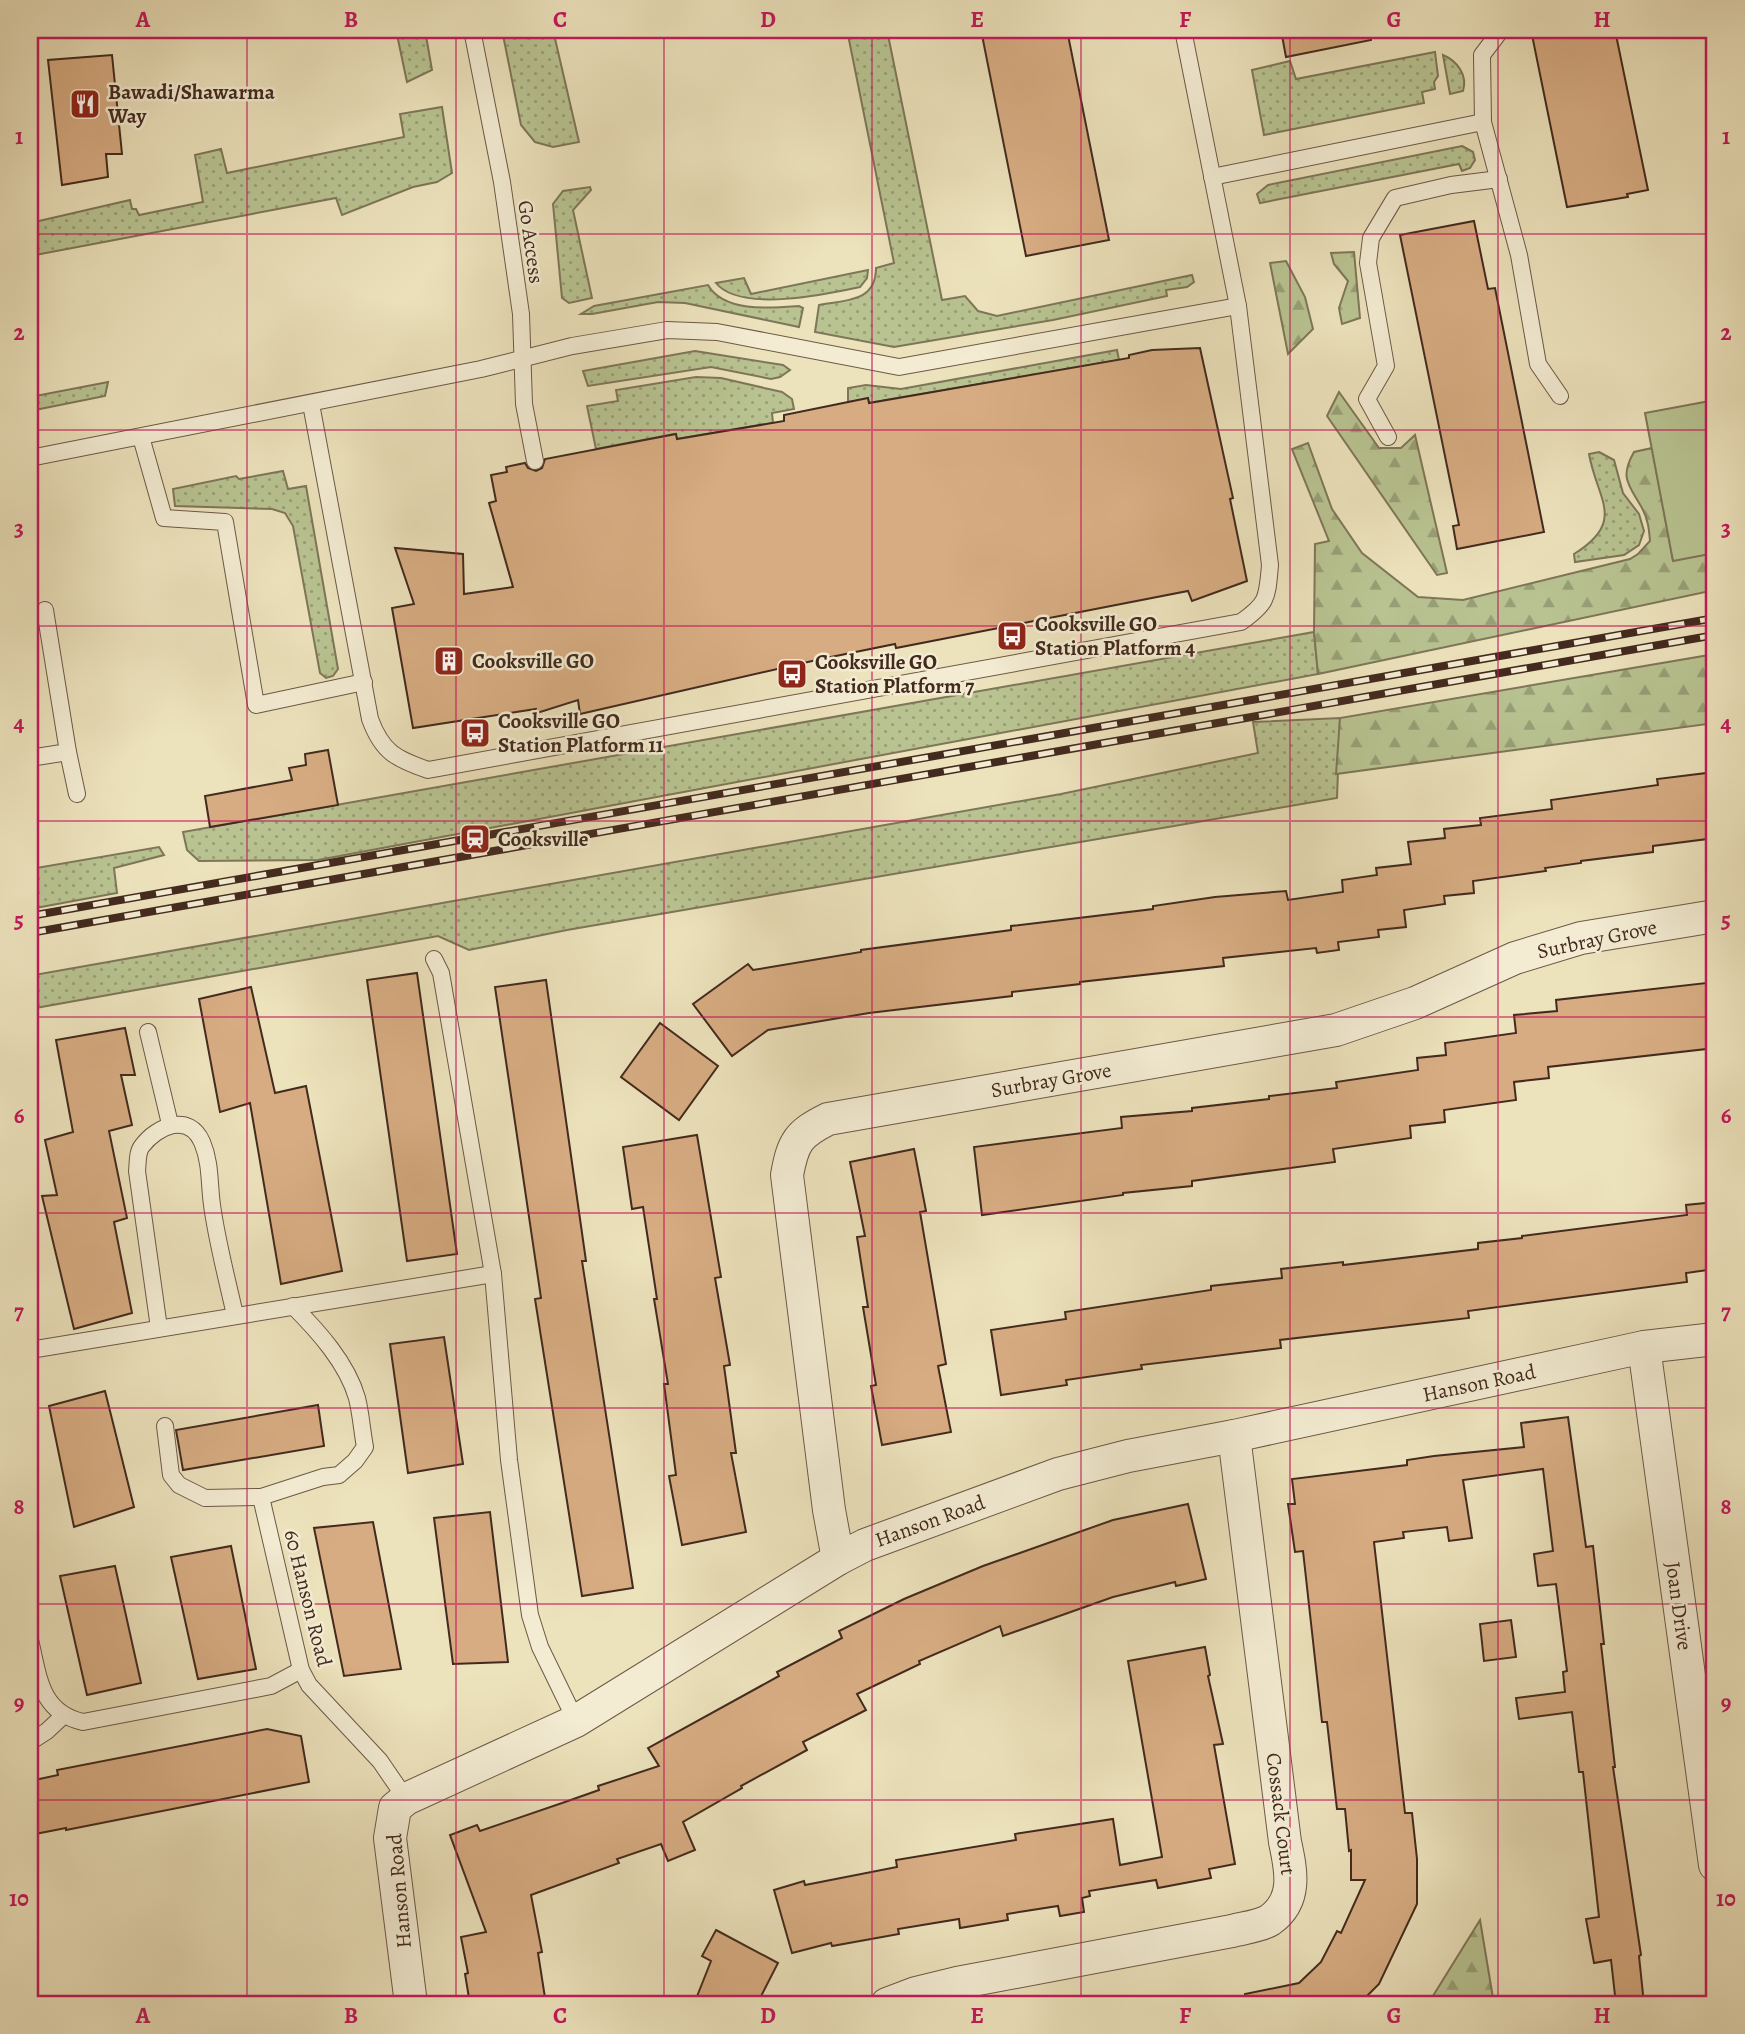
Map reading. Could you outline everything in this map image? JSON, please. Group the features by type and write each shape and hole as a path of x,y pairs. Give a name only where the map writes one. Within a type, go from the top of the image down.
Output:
{"street":[{"name":"Surbray Grove","path":"838,1559 829,1510 787,1175 791,1151 806,1130 828,1119 1336,1030 1415,1003 1528,954 1581,938 1715,915"},
{"name":"Hanson Road","path":"411,2004 390,1838 395,1808 406,1799 576,1721 865,1545 1058,1474 1128,1456 1234,1436 1644,1347 1715,1339"},
{"name":"Joan Drive","path":"1644,1347 1715,1865"},
{"name":"Cossack Court","path":"887,2004 916,1993 957,1983 1232,1931 1269,1921 1288,1900 1292,1877 1285,1842 1234,1436"}],"lane":[{"name":"Go Access","path":"472,30 502,182 520,314 524,404 535,461"},
{"path":"311,404 370,719 377,737 389,753 428,770 1241,622 1260,608 1268,593 1270,565 1238,306 1183,30"},
{"path":"1501,30 1482,55 1483,122 1519,256 1538,364 1560,396"},
{"path":"1212,177 1483,122"},
{"path":"1388,437 1367,398 1386,366 1368,263 1371,238 1395,198 1451,185 1499,179"},
{"path":"30,458 481,369 572,346 667,330 717,332 899,367 1238,306"},
{"path":"141,437 164,518 225,522 256,705 364,682"},
{"path":"45,610 77,794"},
{"path":"30,758 68,752"},
{"path":"434,959 440,973 493,1274 509,1460 530,1615 540,1647 576,1721"},
{"path":"148,1032 170,1124"},
{"path":"159,1328 137,1171 140,1148 170,1124 186,1125 201,1139 210,1171 212,1204 235,1315"},
{"path":"30,1350 493,1274"},
{"path":"165,1426 171,1475 178,1485 205,1498 261,1497 323,1477 339,1475 355,1461 365,1447 357,1398 349,1378 320,1334 293,1306"},
{"name":"60 Hanson Road","path":"261,1497 301,1670 309,1685 380,1761 406,1799"},
{"path":"30,1640 41,1689 53,1709 83,1722 271,1686 301,1670"},
{"path":"30,1742 64,1716"}],"green space":[{"path":"396,30 425,30 432,70 407,82"},
{"path":"502,30 553,30 579,142 553,147 535,142 521,125"},
{"path":"847,30 887,30 942,300 965,296 978,311 997,316 1192,275 1194,282 1187,287 1166,290 1167,296 1053,320 894,347 815,332 819,305 858,297 871,287 876,268 894,263"},
{"path":"1435,52 1438,76 1434,82 1435,89 1422,92 1424,103 1264,135 1252,70 1290,61 1296,79"},
{"path":"1443,55 1453,61 1463,74 1463,91 1450,94"},
{"path":"442,107 452,173 437,182 413,187 342,215 336,198 30,256 30,223 130,200 132,209 136,209 139,215 203,202 195,155 221,149 227,173 404,137 400,114"},
{"path":"1462,146 1473,152 1475,160 1470,168 1462,171 1459,164 1260,203 1257,194 1268,185"},
{"path":"590,187 591,190 573,210 592,298 569,303 562,298 553,204 563,191"},
{"path":"1354,252 1360,318 1342,324 1339,308 1348,281 1334,264 1331,253"},
{"path":"1286,261 1305,297 1313,329 1288,354 1270,263"},
{"path":"868,270 867,278 860,287 785,299 744,297 728,292 716,283 744,278 751,294"},
{"path":"708,285 715,294 725,300 749,307 799,306 803,308 799,327 685,303 658,302 581,314 594,306"},
{"path":"1117,350 1119,360 869,403 868,399 848,402 848,388 866,385 901,389"},
{"path":"695,351 783,365 790,370 771,379 711,367 588,386 583,371"},
{"path":"696,377 721,378 782,392 792,399 794,409 772,413 773,423 677,439 675,434 596,449 587,406 618,401 616,390"},
{"path":"108,382 105,396 30,411 30,397"},
{"path":"1339,392 1379,448 1401,448 1415,435 1447,573 1437,575 1327,416"},
{"path":"1715,400 1715,553 1673,561 1645,413"},
{"path":"1308,443 1332,509 1362,553 1418,597 1463,600 1630,559 1638,554 1650,541 1649,532 1644,512 1627,481 1627,468 1634,452 1652,448 1673,560 1715,553 1715,590 1318,674 1314,632 1315,544 1329,541 1292,449"},
{"path":"1599,452 1614,460 1623,493 1639,514 1644,531 1639,545 1624,555 1575,562 1574,554 1600,531 1604,520 1602,497 1589,454"},
{"path":"283,471 288,489 306,486 338,669 333,676 326,678 320,673 293,526 285,513 272,509 175,506 173,489 236,476 239,479"},
{"path":"1314,632 1318,674 318,860 199,861 187,850 183,832"},
{"path":"1715,654 1715,723 1336,774 1340,718"},
{"path":"1340,718 1337,798 567,930 469,950 438,936 30,1009 30,993 35,991 34,975 1061,794 1258,753 1253,722"},
{"path":"159,847 164,855 114,868 117,893 30,909 30,869"},
{"path":"1480,1920 1494,2004 1428,2004"}],"building":[{"path":"981,30 1067,30 1109,240 1026,256"},
{"path":"1281,30 1370,30 1371,40 1286,57"},
{"path":"1531,30 1615,30 1648,190 1627,194 1628,197 1567,207"},
{"name":"Bawadi/Shawarma Way","path":"112,55 122,154 106,154 108,177 62,185 48,60"},
{"path":"1474,221 1488,289 1495,288 1544,532 1457,549 1453,526 1459,525 1400,235"},
{"path":"1200,348 1233,498 1230,499 1247,581 1192,601 1188,591 896,648 895,644 580,714 578,700 537,713 536,709 413,728 392,608 414,604 395,548 463,554 464,594 513,587 489,503 496,501 491,475 507,472 506,467 525,463 528,468 536,471 542,468 545,459 676,434 677,439 784,421 784,415 868,398 869,403 1129,358 1129,355 1152,350"},
{"path":"328,750 338,805 210,827 205,796 292,780 289,768 306,765 305,754"},
{"path":"1715,772 1715,838 1653,846 1653,852 1581,861 1545,868 1546,871 1473,881 1474,893 1444,896 1445,904 1404,910 1406,927 1378,930 1379,937 1338,942 1339,950 1317,953 1316,948 1223,958 1224,966 1080,982 1012,992 1012,996 869,1013 768,1030 732,1056 693,1004 748,964 753,970 861,950 1011,930 1011,926 1153,909 1153,906 1215,897 1286,891 1288,900 1343,892 1342,880 1377,875 1376,868 1411,864 1408,842 1445,838 1444,829 1481,825 1480,818 1552,809 1551,800 1658,785 1657,779"},
{"path":"417,973 457,1254 407,1261 367,980"},
{"path":"546,980 586,1261 582,1261 633,1588 582,1596 535,1299 541,1298 495,987"},
{"path":"1715,982 1715,1048 1548,1067 1549,1078 1514,1082 1516,1100 1444,1110 1445,1122 1410,1126 1411,1138 1333,1149 1335,1162 1192,1181 1192,1186 1123,1193 982,1215 974,1147 1122,1128 1121,1117 1192,1111 1192,1108 1269,1099 1269,1096 1337,1088 1336,1082 1418,1070 1417,1058 1446,1055 1445,1043 1516,1033 1514,1015 1557,1011 1556,1000"},
{"path":"251,987 275,1093 306,1086 342,1271 281,1284 250,1103 220,1112 199,999"},
{"path":"660,1023 718,1066 679,1120 621,1077"},
{"path":"125,1028 135,1075 121,1075 132,1125 109,1131 127,1218 114,1222 132,1313 74,1329 42,1196 57,1195 45,1140 73,1132 56,1040"},
{"path":"697,1135 721,1277 715,1278 730,1365 724,1366 736,1453 731,1453 746,1532 682,1545 669,1476 676,1475 664,1384 668,1384 654,1299 657,1299 643,1207 632,1209 623,1147"},
{"path":"914,1149 926,1211 920,1212 946,1364 938,1366 951,1432 882,1445 871,1386 876,1385 863,1307 868,1307 857,1237 865,1236 850,1162"},
{"path":"1715,1202 1715,1269 1686,1273 1687,1282 1468,1311 1469,1318 1280,1340 1281,1348 1141,1365 1142,1369 1066,1380 1067,1385 1001,1395 991,1330 1066,1319 1065,1312 1211,1290 1211,1286 1282,1278 1281,1269 1343,1262 1343,1265 1478,1249 1478,1243 1687,1215 1686,1205"},
{"path":"444,1337 463,1464 408,1473 390,1344"},
{"path":"105,1391 134,1507 74,1527 49,1406"},
{"path":"318,1405 324,1446 183,1470 176,1430"},
{"path":"1568,1417 1586,1547 1593,1546 1604,1644 1601,1644 1613,1767 1641,1955 1644,2004 1616,2004 1611,1960 1594,1963 1586,1919 1599,1917 1583,1772 1579,1772 1572,1712 1519,1719 1516,1698 1565,1692 1563,1672 1567,1671 1556,1584 1538,1586 1534,1554 1553,1551 1543,1469 1463,1480 1472,1538 1449,1541 1447,1527 1403,1532 1404,1538 1374,1542 1405,1813 1412,1813 1417,1859 1417,1904 1379,1984 1359,2004 1246,2004 1245,1994 1299,1983 1321,1962 1337,1931 1341,1933 1365,1880 1351,1880 1351,1850 1349,1851 1345,1809 1337,1809 1327,1722 1322,1722 1303,1551 1295,1552 1288,1504 1295,1504 1292,1479 1407,1465 1407,1460 1434,1456 1524,1447 1521,1423"},
{"path":"1188,1504 1206,1579 1176,1586 1175,1582 1113,1597 1003,1636 1000,1626 919,1661 920,1664 857,1694 866,1710 803,1742 807,1750 683,1822 695,1850 668,1861 661,1844 617,1859 619,1863 531,1895 542,1952 538,1953 546,2004 470,2004 465,1974 468,1973 461,1937 486,1932 450,1835 477,1825 480,1831 659,1766 648,1748 779,1676 777,1672 842,1638 839,1631 904,1599 983,1566 1113,1520"},
{"path":"490,1512 508,1662 453,1664 434,1518"},
{"path":"373,1522 401,1669 344,1676 314,1528"},
{"path":"231,1546 256,1669 198,1679 171,1557"},
{"path":"115,1566 141,1683 87,1695 60,1576"},
{"path":"1511,1620 1516,1657 1484,1661 1480,1624"},
{"path":"1205,1647 1208,1676 1223,1744 1214,1745 1235,1864 1209,1869 1211,1878 1158,1888 1156,1880 1089,1891 1090,1896 1082,1898 1084,1912 1060,1916 1058,1906 1007,1914 1008,1920 960,1928 959,1919 898,1929 899,1934 832,1946 831,1943 792,1953 774,1890 804,1881 805,1885 897,1867 896,1860 1016,1840 1015,1834 1113,1819 1120,1865 1162,1857 1128,1661"},
{"path":"267,1729 301,1736 309,1782 30,1835 30,1781 58,1775 57,1770"},
{"path":"716,1930 778,1963 757,2004 694,2004 711,1961 702,1956"}],"railway":[{"path":"30,916 1715,618"},
{"path":"30,933 1715,635"}],"place":[{"name":"Bawadi/Shawarma Way","path":"85,104"},
{"name":"Cooksville GO Station Platform 4","path":"1012,636"},
{"name":"Cooksville GO","path":"449,661"},
{"name":"Cooksville GO Station Platform 7","path":"792,674"},
{"name":"Cooksville GO Station Platform 11","path":"475,733"},
{"name":"Cooksville","path":"475,839"}]}
